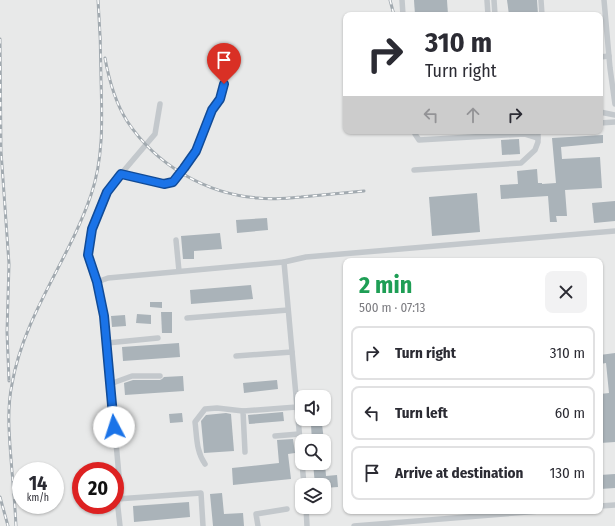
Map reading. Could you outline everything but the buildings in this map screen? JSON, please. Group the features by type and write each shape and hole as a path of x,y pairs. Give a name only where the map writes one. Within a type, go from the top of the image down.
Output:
{"street":[{"path":"402,0 403,12"},
{"path":"487,0 488,12"},
{"path":"494,0 495,12"},
{"path":"541,0 542,12"},
{"path":"604,0 615,104"},
{"path":"603,57 609,56"},
{"path":"121,174 164,184 173,182 196,151 212,110 220,99 227,69"},
{"path":"118,462 104,316 97,282 88,255 92,229 107,192 155,134 160,104"},
{"path":"603,113 615,115"},
{"path":"603,123 615,122"},
{"path":"415,134 419,140 525,134 538,138"},
{"path":"414,170 521,163 535,150 538,142 538,134"},
{"path":"97,282 108,278 284,262 306,257 615,231"},
{"path":"176,240 179,272"},
{"path":"284,262 295,390"},
{"path":"187,318 288,310"},
{"path":"107,343 158,338"},
{"path":"236,356 292,352"},
{"path":"110,384 132,376 160,376"},
{"path":"204,464 197,444 196,422 205,409 217,408 243,411 295,407"},
{"path":"243,411 245,452"},
{"path":"298,426 299,434"},
{"path":"275,436 295,434"},
{"path":"124,498 201,493 203,526"},
{"path":"603,506 615,505"},
{"path":"258,526 256,514 287,509"},
{"path":"119,514 120,526"},
{"path":"306,514 307,526"},
{"path":"354,526 503,514"}],"shaded area":[{"path":"0,0 615,0 615,526 0,526"}],"railway":[{"path":"16,526 10,450 10,395 18,359 26,334 82,219 95,181 100,152 102,123 101,49 98,0"},
{"path":"390,0 393,12"},
{"path":"0,39 1,151 9,264 7,332 9,381"},
{"path":"105,58 111,83 119,106 127,121 139,137 167,164 201,183 239,195 269,199 364,191"},
{"path":"0,497 8,526"}],"route":[{"path":"114,427 104,316 97,282 88,255 92,229 107,192 121,174 164,184 173,182 196,151 212,110 220,99 224,84"}]}
